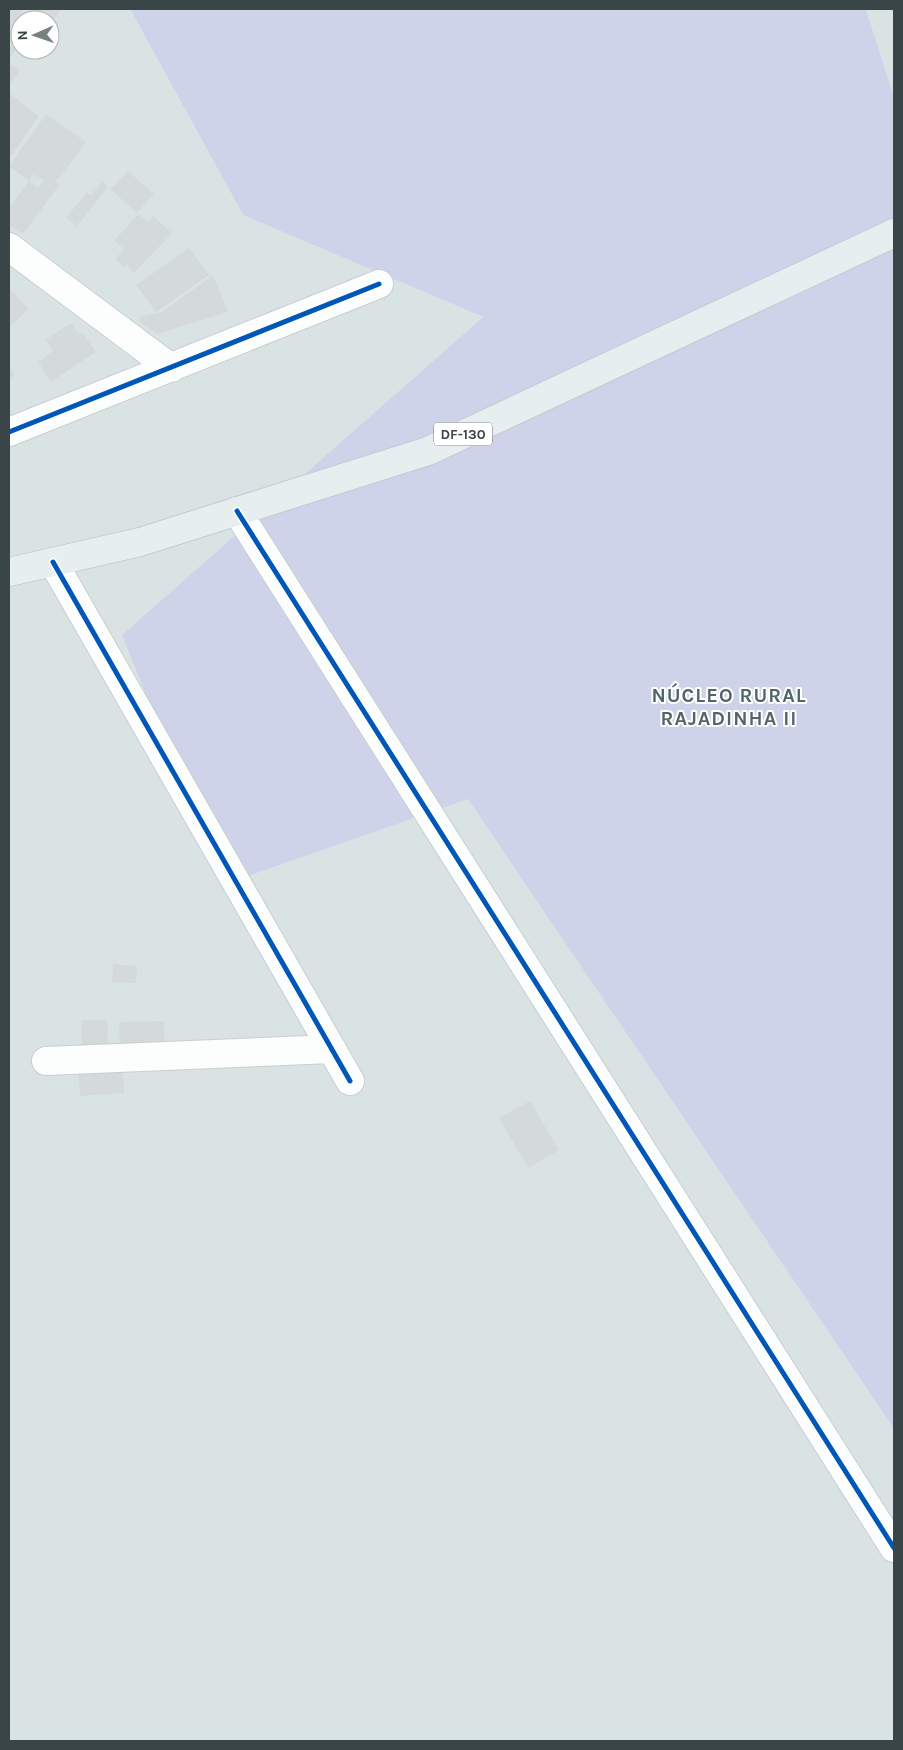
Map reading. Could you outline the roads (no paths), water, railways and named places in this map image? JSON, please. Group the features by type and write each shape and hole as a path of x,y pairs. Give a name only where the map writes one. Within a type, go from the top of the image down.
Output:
{"main road":[{"name":"DF-130","path":"9,572 140,542 428,451 894,232"}],"street":[{"path":"9,247 171,368"},
{"path":"9,432 379,284"},
{"path":"237,511 894,1548"},
{"path":"53,562 350,1081"},
{"path":"46,1060 332,1049"}],"district":[{"name":"NÚCLEO RURAL RAJADINHA II","path":"729,706"}]}
